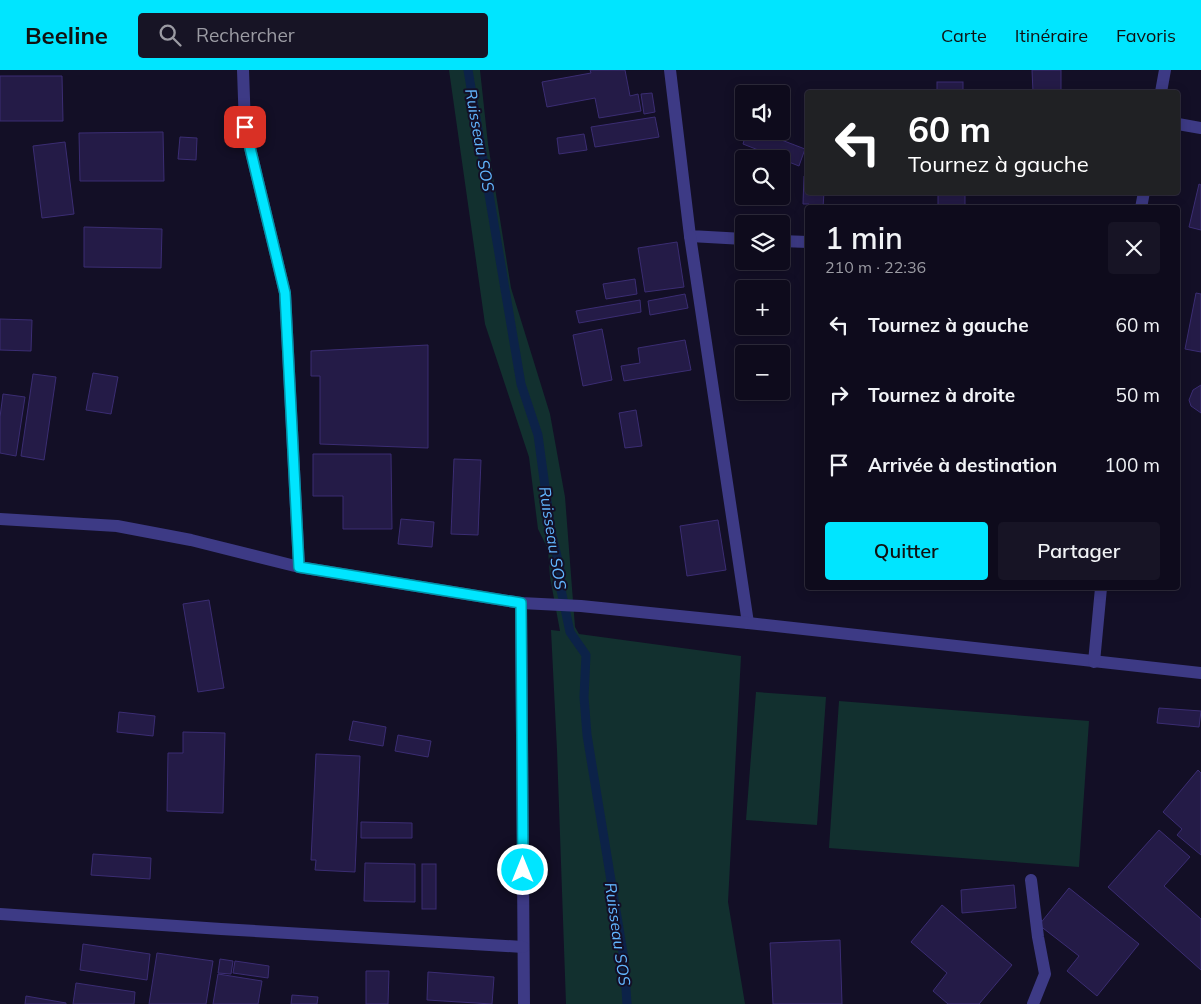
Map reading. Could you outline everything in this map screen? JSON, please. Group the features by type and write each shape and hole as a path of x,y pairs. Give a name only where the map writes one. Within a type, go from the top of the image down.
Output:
{"street":[{"path":"243,70 245,127 285,293 299,567"},
{"path":"670,70 690,236 748,623"},
{"path":"1161,90 1165,70"},
{"path":"1180,124 1201,128"},
{"path":"690,236 735,238"},
{"path":"790,241 805,242"},
{"path":"0,519 118,526 191,540 299,567 521,603 581,606 748,623 1201,673"},
{"path":"1094,662 1101,590"},
{"path":"521,603 524,1004"},
{"path":"1031,880 1045,974 1033,1004"},
{"path":"0,914 523,947"}],"green space":[{"path":"449,70 480,70 488,144 511,288 550,414 565,497 575,627 579,634 741,656 728,902 745,1004 566,1004 551,630 560,631 550,577 548,549 538,529 529,457 485,324"},
{"path":"756,692 826,697 817,825 746,820"},
{"path":"839,701 1089,721 1079,867 829,848"}],"building":[{"path":"590,70 625,70 630,96 638,94 641,111 599,118 595,98 547,107 542,82 591,73"},
{"path":"1032,70 1061,70 1061,90 1033,90"},
{"path":"0,76 62,76 63,121 0,121"},
{"path":"937,82 963,82 963,90 937,90"},
{"path":"652,93 655,112 644,114 641,94"},
{"path":"655,117 659,137 595,147 591,127"},
{"path":"163,132 164,181 80,181 79,133"},
{"path":"584,134 587,150 559,154 557,138"},
{"path":"180,137 197,138 196,160 178,159"},
{"path":"744,140 782,140 805,149 799,166 790,162 790,150 758,150 743,144"},
{"path":"65,142 74,214 42,218 33,146"},
{"path":"804,176 805,195 824,195 823,205 803,204"},
{"path":"1199,184 1201,185 1201,230 1189,227"},
{"path":"938,195 965,195 965,205 938,205"},
{"path":"84,227 162,229 161,268 84,267"},
{"path":"677,242 684,287 645,292 638,248"},
{"path":"635,279 637,294 606,299 603,284"},
{"path":"1196,293 1201,294 1201,352 1185,349"},
{"path":"685,294 688,308 650,315 648,301"},
{"path":"640,300 641,312 579,323 576,311"},
{"path":"0,319 32,320 31,351 0,350"},
{"path":"602,329 612,380 583,386 573,335"},
{"path":"685,340 691,370 624,381 621,366 640,363 638,348"},
{"path":"428,345 428,448 320,444 320,376 311,376 311,351"},
{"path":"93,373 118,377 111,414 86,410"},
{"path":"33,374 56,377 44,460 21,456"},
{"path":"1201,385 1201,413 1191,406 1189,400 1193,390"},
{"path":"3,394 25,397 16,456 0,453 0,417"},
{"path":"636,410 642,446 625,448 619,413"},
{"path":"313,454 391,454 392,529 343,529 343,496 313,496"},
{"path":"454,459 481,460 478,535 451,534"},
{"path":"401,519 434,522 432,547 398,544"},
{"path":"718,520 726,570 687,576 680,526"},
{"path":"209,600 224,688 198,692 183,604"},
{"path":"1159,708 1201,711 1199,727 1157,723"},
{"path":"119,712 155,716 153,736 117,732"},
{"path":"353,721 386,727 383,746 349,740"},
{"path":"183,732 225,733 223,813 167,811 168,753 183,753"},
{"path":"398,735 431,741 428,757 395,751"},
{"path":"316,754 360,756 355,872 315,870 316,860 311,860"},
{"path":"1198,770 1201,773 1201,855 1177,835 1182,829 1163,812"},
{"path":"361,822 412,823 412,838 361,838"},
{"path":"1159,830 1190,857 1164,886 1201,919 1201,970 1108,887"},
{"path":"93,854 151,858 150,879 91,875"},
{"path":"365,863 415,864 415,902 364,901"},
{"path":"422,864 436,864 436,909 422,909"},
{"path":"1014,885 1016,908 962,913 961,890"},
{"path":"1069,888 1139,944 1097,996 1067,971 1079,956 1039,925"},
{"path":"942,905 1012,965 979,1004 948,1004 933,991 947,973 911,942"},
{"path":"840,940 842,1004 773,1004 770,943"},
{"path":"83,944 150,954 147,980 80,970"},
{"path":"157,953 213,961 206,1004 149,1004"},
{"path":"220,959 233,961 231,974 218,973"},
{"path":"235,961 269,966 268,978 233,973"},
{"path":"366,971 389,971 388,1004 366,1004"},
{"path":"428,972 494,977 492,1004 427,1000"},
{"path":"218,974 262,981 258,1004 213,1004"},
{"path":"76,983 135,992 134,1004 73,1004"},
{"path":"292,995 318,997 317,1004 291,1004"},
{"path":"26,996 66,1003 66,1004 25,1004"}],"waterway":[{"name":"Ruisseau SOS","path":"468,70 521,384 538,435 551,531 561,573 560,585 570,632 586,655 584,697 587,735 624,959 627,1004"}],"route":[{"path":"245,127 285,293 299,567 521,603 523,870"}]}
